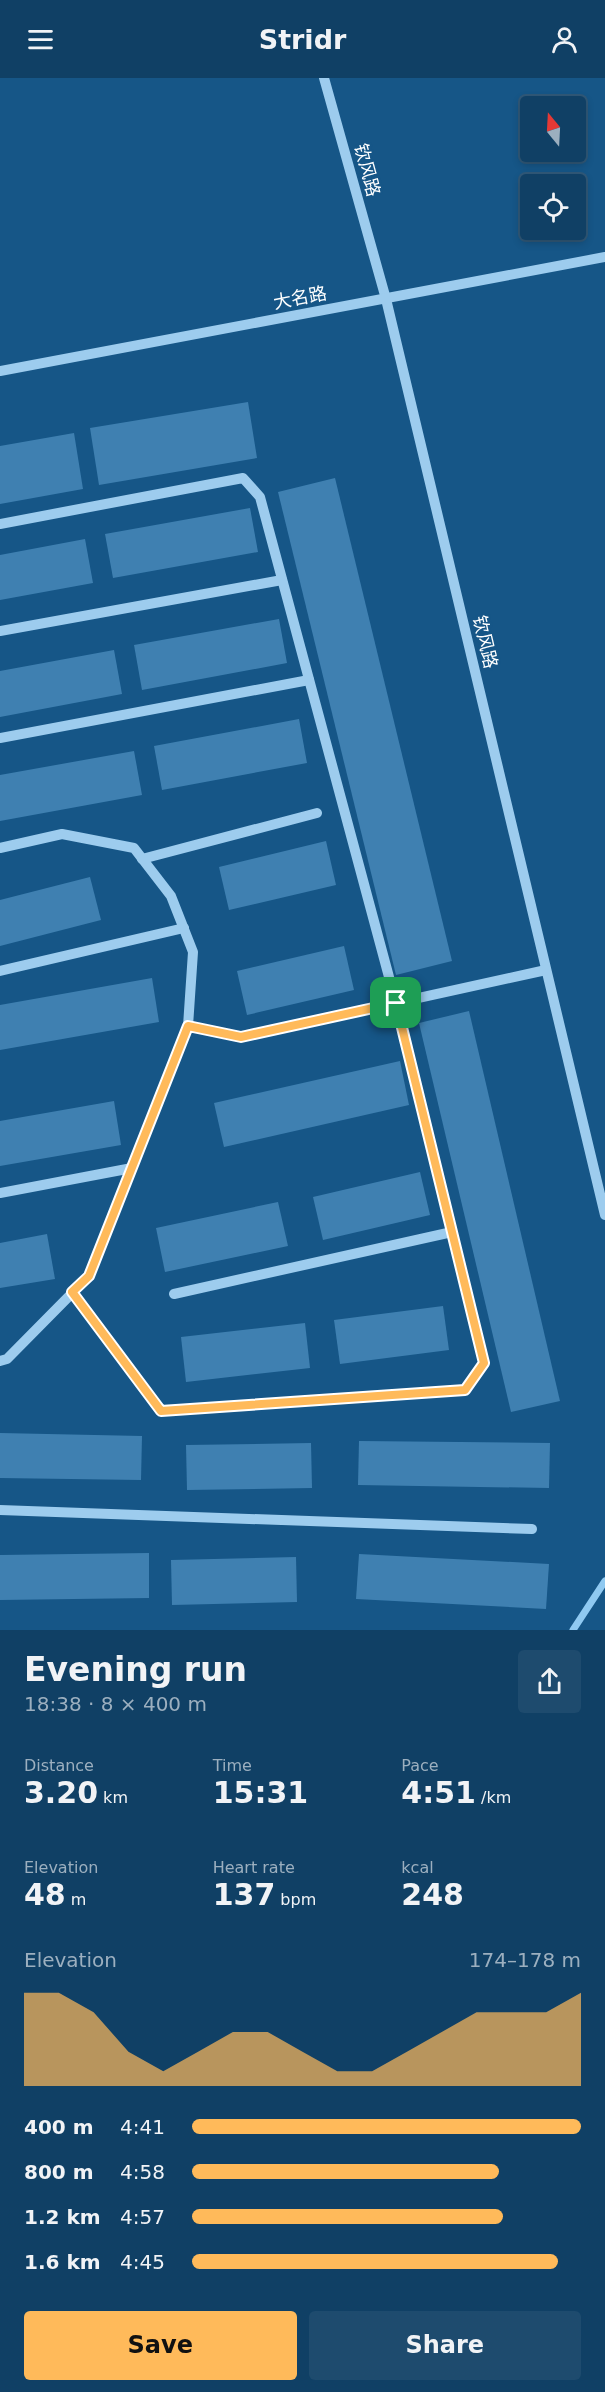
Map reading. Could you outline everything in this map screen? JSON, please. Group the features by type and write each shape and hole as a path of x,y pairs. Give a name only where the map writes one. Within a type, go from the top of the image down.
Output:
{"street":[{"name":"钦风路","path":"324,78 386,299 605,1215"},
{"name":"大名路","path":"0,372 605,257"},
{"path":"0,524 243,478 260,497 396,1003 484,1363 465,1390 161,1411 72,1292"},
{"path":"0,631 282,580"},
{"path":"0,738 309,680"},
{"path":"142,859 316,813"},
{"path":"0,849 62,834 134,848 171,896 193,952 188,1026 89,1276 7,1359 0,1361"},
{"path":"0,971 184,928"},
{"path":"188,1026 241,1037 546,970"},
{"path":"0,1194 132,1168"},
{"path":"174,1294 452,1232"},
{"path":"0,1510 532,1529"}],"building":[{"path":"248,402 257,458 99,485 90,428"},
{"path":"74,433 83,489 0,504 0,446"},
{"path":"335,478 452,961 396,975 278,492"},
{"path":"250,508 258,552 113,578 105,534"},
{"path":"85,539 93,583 0,600 0,555"},
{"path":"279,619 287,663 142,690 134,645"},
{"path":"114,650 122,694 0,717 0,671"},
{"path":"299,719 307,763 162,790 154,746"},
{"path":"134,751 142,795 0,821 0,775"},
{"path":"326,841 336,885 229,910 219,867"},
{"path":"90,877 101,920 0,946 0,900"},
{"path":"344,946 354,990 247,1015 237,971"},
{"path":"152,978 159,1022 0,1050 0,1005"},
{"path":"469,1011 560,1401 511,1412 419,1023"},
{"path":"400,1061 409,1105 224,1147 214,1103"},
{"path":"114,1101 121,1145 0,1166 0,1121"},
{"path":"420,1172 430,1215 323,1240 313,1197"},
{"path":"278,1202 288,1246 165,1272 156,1228"},
{"path":"47,1234 55,1279 0,1288 0,1243"},
{"path":"443,1306 449,1350 340,1364 334,1320"},
{"path":"305,1323 310,1368 186,1382 181,1337"},
{"path":"0,1433 142,1436 141,1480 0,1478"},
{"path":"359,1441 550,1443 549,1488 358,1485"},
{"path":"311,1443 312,1488 187,1490 186,1445"},
{"path":"149,1553 149,1598 0,1600 0,1555"},
{"path":"359,1554 549,1564 546,1609 356,1599"},
{"path":"296,1557 297,1602 172,1605 171,1560"}],"waterway":[{"path":"573,1630 605,1581"}],"route":[{"path":"396,1003 484,1363 465,1390 161,1411 72,1292 89,1276 188,1026 241,1037 396,1003"}]}
